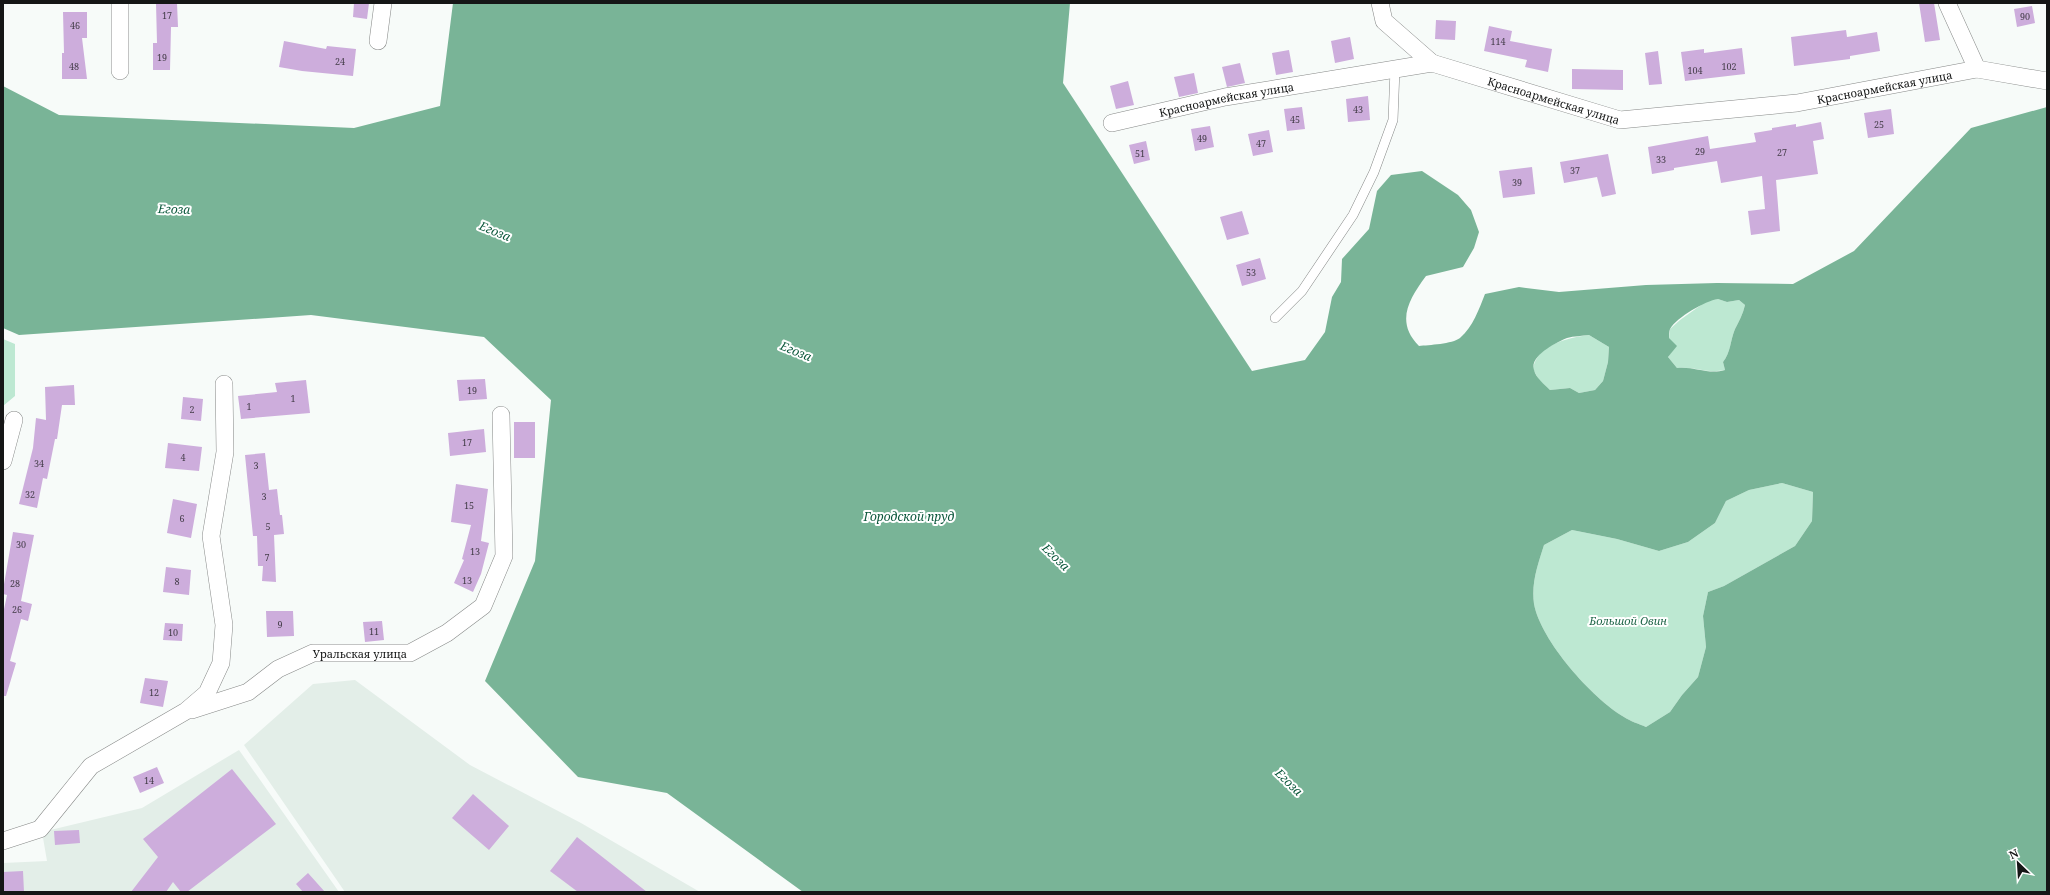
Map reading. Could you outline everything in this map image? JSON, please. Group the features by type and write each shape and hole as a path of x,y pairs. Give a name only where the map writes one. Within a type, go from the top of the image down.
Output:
{"street":[{"path":"120,3 120,71"},
{"path":"378,41 383,3"},
{"path":"1380,3 1384,21 1432,63"},
{"path":"1947,3 1977,69"},
{"name":"Красноармейская улица","path":"1112,123 1225,97 1432,63 1620,120 1797,103 1977,69 2047,82"},
{"name":"Уральская улица","path":"3,841 40,829 91,766 186,711 207,693 221,663 224,625 211,536 225,452 224,384"},
{"name":"Уральская улица","path":"186,711 248,692 278,669 313,653 410,653 447,633 483,606 504,556 501,415"},
{"path":"3,461 14,420"}],"lane":[{"path":"1275,318 1302,290 1353,215 1374,172 1393,120 1395,69"}],"shaded area":[{"path":"355,680 470,765 581,823 700,892 345,892 244,745 313,684"},
{"path":"239,750 339,892 3,892 3,863 47,861 42,832 142,808"}],"green space":[{"path":"1718,299 1727,302 1739,300 1745,305 1733,333 1728,354 1723,362 1725,370 1712,371 1677,368 1668,357 1673,350 1669,338 1670,329 1708,300"},
{"path":"1589,335 1609,347 1608,362 1603,381 1595,390 1579,393 1570,388 1550,390 1539,380 1533,369 1540,354 1547,348 1563,340"},
{"path":"3,339 15,344 15,396 3,406"},
{"name":"Большой Овин","path":"1782,483 1813,492 1812,521 1795,546 1724,586 1708,592 1703,616 1706,647 1698,677 1682,695 1670,712 1646,727 1626,718 1597,697 1583,683 1557,651 1539,619 1534,604 1533,589 1539,559 1544,545 1572,530 1617,539 1659,551 1688,542 1715,523 1726,501 1749,490"}],"water":[{"name":"Городской пруд","path":"453,3 1070,3 1063,83 1252,371 1305,360 1325,332 1332,297 1341,282 1342,259 1369,229 1377,191 1391,175 1422,171 1458,195 1471,210 1479,232 1474,248 1463,267 1426,276 1414,293 1410,302 1406,319 1412,337 1419,346 1434,345 1456,340 1465,334 1475,318 1485,294 1519,287 1559,292 1646,285 1717,283 1793,284 1854,251 1971,128 2047,107 2047,892 803,892 667,793 578,777 485,681 535,561 551,400 484,337 311,315 19,335 3,328 3,86 59,115 354,128 440,106","holes":["1718,299 1727,302 1739,300 1745,305 1733,333 1728,354 1723,362 1725,370 1713,372 1689,368 1677,368 1668,357 1677,346 1669,338 1670,329 1692,310 1712,300","1589,335 1609,347 1608,362 1603,381 1595,390 1579,393 1570,388 1550,390 1536,376 1534,365 1540,355 1551,346 1570,337","1782,483 1813,492 1812,521 1795,546 1724,586 1708,592 1703,616 1706,647 1698,677 1682,695 1670,712 1646,727 1626,718 1597,697 1583,683 1557,651 1539,619 1534,604 1533,589 1539,559 1544,545 1572,530 1617,539 1659,551 1688,542 1715,523 1726,501 1749,490"]}],"building":[{"path":"156,3 177,3 178,27 171,27 170,70 153,70 153,43 157,43"},
{"path":"354,3 369,3 367,19 353,17"},
{"path":"1919,3 1934,3 1940,40 1925,42"},
{"path":"2032,6 2035,23 2017,27 2014,9"},
{"path":"63,12 87,12 87,38 82,38 87,79 62,79 62,53 64,53"},
{"path":"1436,20 1456,21 1455,40 1435,39"},
{"path":"1489,26 1512,31 1510,41 1552,49 1548,72 1525,67 1527,60 1484,51"},
{"path":"1846,30 1847,37 1877,32 1880,51 1850,56 1850,59 1794,66 1791,37"},
{"path":"1350,37 1354,59 1335,63 1331,41"},
{"path":"284,41 326,49 327,46 356,49 353,76 279,67"},
{"path":"1742,48 1745,74 1685,81 1681,52 1704,49 1704,53"},
{"path":"1289,50 1293,72 1276,75 1272,53"},
{"path":"1658,51 1662,84 1649,85 1645,53"},
{"path":"1240,63 1245,83 1227,87 1222,67"},
{"path":"1572,69 1623,70 1623,90 1572,89"},
{"path":"1194,73 1198,93 1179,97 1174,77"},
{"path":"1128,81 1134,105 1116,109 1110,86"},
{"path":"1368,96 1370,120 1348,122 1346,99"},
{"path":"1302,107 1305,129 1287,131 1284,109"},
{"path":"1891,109 1894,134 1868,138 1864,113"},
{"path":"1821,122 1824,139 1813,141 1818,174 1776,180 1780,231 1751,235 1748,211 1765,209 1762,176 1721,183 1717,161 1674,168 1674,170 1652,174 1648,147 1708,136 1710,149 1756,142 1754,133 1772,130 1772,128 1796,124 1796,127"},
{"path":"1210,126 1214,147 1195,151 1191,129"},
{"path":"1269,130 1273,152 1253,156 1248,134"},
{"path":"1146,141 1150,160 1134,164 1129,145"},
{"path":"1608,154 1616,194 1602,197 1597,177 1564,183 1560,162"},
{"path":"1532,167 1535,194 1503,198 1499,171"},
{"path":"1242,211 1249,234 1227,240 1220,217"},
{"path":"1260,258 1266,279 1242,286 1236,265"},
{"path":"485,379 487,399 459,401 457,380"},
{"path":"306,380 310,413 241,419 238,396 277,392 275,383"},
{"path":"74,385 75,405 62,405 57,439 55,439 47,479 43,478 37,508 19,504 33,448 36,418 46,420 45,387"},
{"path":"183,397 203,399 201,421 181,419"},
{"path":"514,422 535,422 535,458 514,458"},
{"path":"484,429 486,452 450,456 448,433"},
{"path":"168,443 202,447 199,471 165,468"},
{"path":"265,453 269,490 277,489 284,534 274,535 276,582 262,581 263,566 258,566 257,536 253,536 245,455"},
{"path":"456,484 488,489 481,541 489,543 481,574 473,592 454,583 464,560 462,559 471,525 451,522"},
{"path":"173,499 197,504 191,538 167,533"},
{"path":"13,532 34,535 21,601 32,604 28,621 21,619 10,661 16,663 6,696 3,696 3,614 7,595 3,594 3,590"},
{"path":"166,567 191,570 189,595 163,592"},
{"path":"266,611 293,611 294,636 267,637"},
{"path":"382,621 384,640 365,642 363,622"},
{"path":"165,623 183,624 182,641 163,640"},
{"path":"145,678 168,681 163,707 140,703"},
{"path":"157,767 164,783 140,793 133,777"},
{"path":"232,769 276,824 187,892 181,892 173,882 166,892 131,892 158,857 143,839"},
{"path":"473,794 509,826 489,850 452,818"},
{"path":"79,830 80,843 55,845 54,831"},
{"path":"577,837 647,892 578,892 550,871"},
{"path":"23,871 24,892 3,892 3,872"},
{"path":"308,873 325,892 303,892 296,884"}],"water label":[{"name":"Егоза","path":"174,209"},
{"name":"Егоза","path":"495,231"},
{"name":"Егоза","path":"796,351"},
{"name":"Егоза","path":"1056,557"},
{"name":"Егоза","path":"1289,782"}]}
